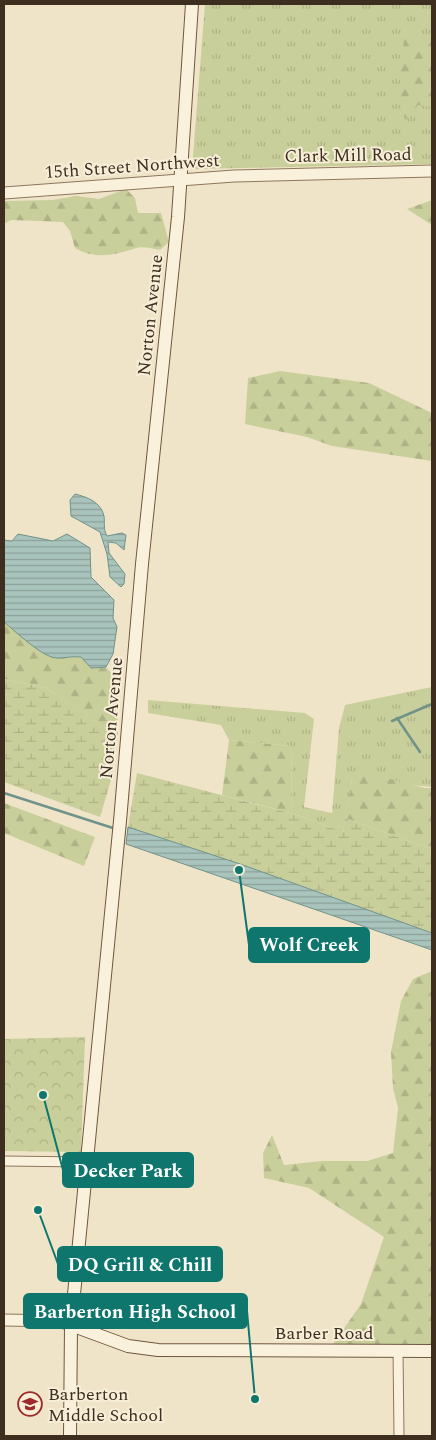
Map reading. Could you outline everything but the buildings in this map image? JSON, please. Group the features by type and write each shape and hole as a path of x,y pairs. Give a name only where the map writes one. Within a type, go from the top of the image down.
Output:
{"main road":[{"name":"Norton Avenue","path":"70,1436 70,1325 118,844 142,564 181,179 192,4"},
{"name":"Barber Road","path":"70,1325 128,1346 152,1350 432,1351"}],"street":[{"name":"Clark Mill Road","path":"264,175 432,171"},
{"name":"15th Street Northwest","path":"4,193 181,179 264,175"},
{"path":"4,1161 86,1162"},
{"path":"4,1320 58,1321 70,1325"},
{"path":"398,1351 399,1436"}],"green space":[{"path":"205,4 432,4 432,164 192,169"},
{"path":"432,32 432,107 418,105 405,120 400,78 405,36 423,38"},
{"path":"126,189 135,198 138,213 161,213 169,242 160,250 139,247 121,253 90,254 75,248 70,231 63,222 11,220 4,224 4,201 53,200 76,196 99,199"},
{"path":"432,200 432,225 407,209"},
{"path":"280,371 369,383 432,413 432,461 332,446 307,437 245,424 248,378"},
{"path":"4,622 42,652 56,658 81,657 91,668 106,667 117,679 118,736 46,688 4,679"},
{"path":"4,679 46,688 116,734 112,777 100,817 4,782"},
{"path":"432,687 432,787 352,779 343,832 291,813 292,746 229,740 221,725 148,713 148,700 305,713 314,719 304,807 332,813 339,728 345,705"},
{"path":"229,740 292,746 291,813 222,795"},
{"path":"137,773 291,813 343,832 345,818 432,849 432,933 240,864 128,827"},
{"path":"367,773 425,788 432,788 432,849 345,818 352,779"},
{"path":"4,803 95,837 84,866 4,833"},
{"path":"432,971 432,1351 329,1350 361,1304 384,1237 309,1188 264,1178 263,1153 272,1135 284,1165 322,1161 367,1161 393,1153 398,1108 393,1088 391,1052 401,1001 413,979"},
{"path":"85,1037 81,1152 4,1151 4,1039"}],"water":[{"path":"75,494 89,499 100,507 104,516 107,536 122,533 126,535 124,550 116,543 108,542 109,553 125,574 124,584 121,587 110,577 107,554 100,532 71,516 70,500"},
{"path":"18,534 53,541 67,534 90,548 91,577 114,600 113,618 117,627 113,654 106,667 91,668 81,657 57,658 44,654 4,622 4,540 12,541"},
{"path":"128,827 240,864 432,933 432,950 126,844"}],"waterway":[{"path":"392,721 432,704"},
{"path":"397,718 420,752"},
{"path":"4,793 116,829"}],"place":[{"name":"Wolf Creek","path":"239,870"},
{"name":"Decker Park","path":"43,1095"},
{"name":"DQ Grill & Chill","path":"38,1210"},
{"name":"Barberton High School","path":"255,1399"},
{"name":"Barberton Middle School","path":"30,1404"}]}
